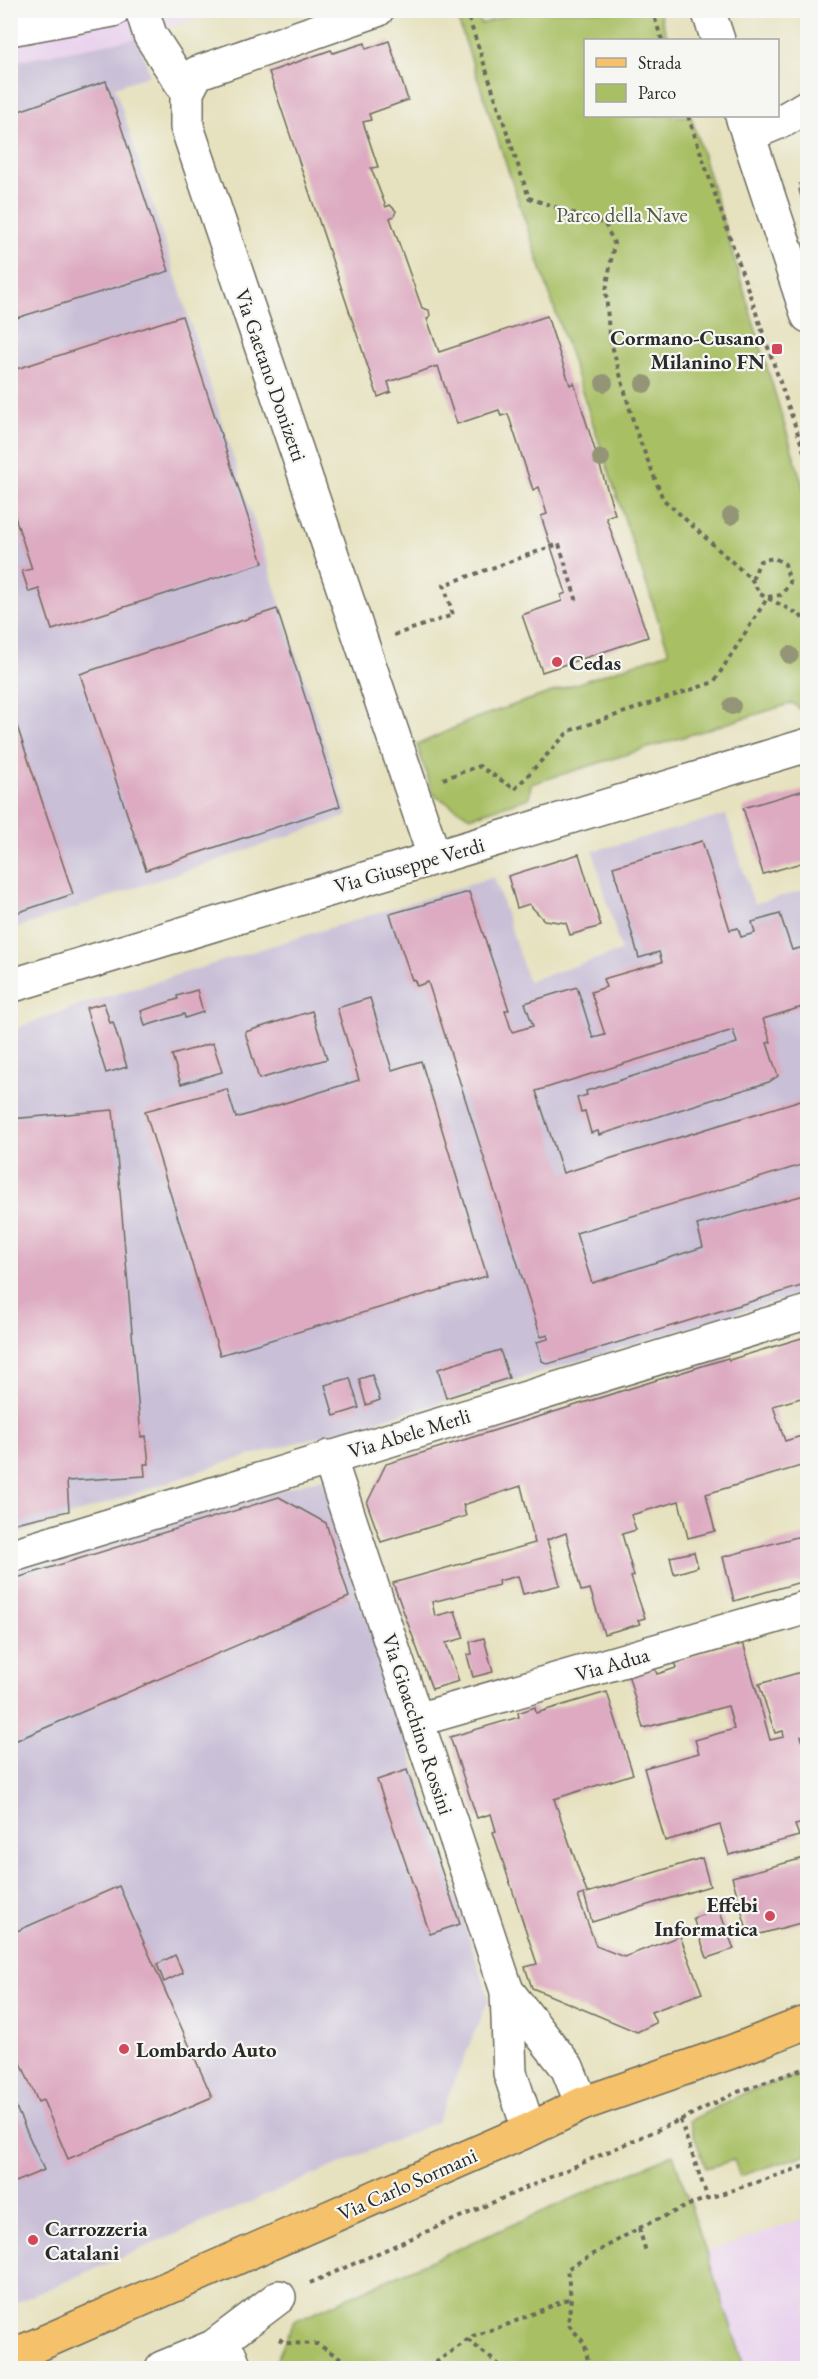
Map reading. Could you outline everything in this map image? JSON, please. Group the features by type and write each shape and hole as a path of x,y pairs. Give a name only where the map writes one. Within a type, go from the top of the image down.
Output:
{"main road":[{"name":"Via Carlo Sormani","path":"10,2357 530,2130 582,2104 807,2022"}],"street":[{"path":"10,29 113,10"},
{"path":"142,10 150,35 187,92"},
{"path":"187,92 196,73 377,10"},
{"path":"708,10 718,39"},
{"name":"Via Gaetano Donizetti","path":"187,92 187,127 434,856"},
{"path":"807,106 784,120 745,125 807,316"},
{"name":"Via Giuseppe Verdi","path":"10,986 807,745"},
{"name":"Via Abele Merli","path":"10,1556 807,1312"},
{"name":"Via Gioacchino Rossini","path":"329,1457 507,1991 510,2073 530,2130"},
{"name":"Via Adua","path":"417,1720 807,1607"},
{"name":"Via Gioacchino Rossini","path":"507,1991 567,2067 582,2104"},
{"path":"162,2368 224,2358 248,2320 279,2297"}],"path":[{"path":"466,10 529,198 605,224 614,243 606,291 609,335 636,431 663,499 752,580 760,594 800,615 807,625"},
{"path":"652,10 662,39"},
{"path":"688,117 807,464"},
{"path":"362,646 453,615 444,585 559,544 577,602"},
{"path":"411,790 479,766 515,789 569,732 714,682 768,597 781,595 790,583 785,564 774,558 760,561 752,580"},
{"path":"279,2297 680,2120 735,2093 807,2067"},
{"path":"680,2120 708,2199"},
{"path":"589,2368 585,2344 568,2324 571,2298 567,2269 639,2228 691,2204 807,2165"},
{"path":"639,2228 646,2252"},
{"path":"428,2368 473,2336 509,2324 571,2298"},
{"path":"248,2320 285,2343 317,2344 357,2368"},
{"path":"468,2340 503,2368"}],"shaded area":[{"path":"11,11 219,11 138,38 11,62"},
{"path":"138,38 150,75 115,87 348,816 11,930 11,62"},
{"path":"726,815 754,904 807,889 807,1292 446,1401 224,1463 11,1536 11,1030 77,1006 494,877 528,981 621,951 593,851"},
{"path":"322,1478 489,1999 437,2122 11,2305 11,1571"},
{"path":"807,2218 807,2368 745,2368 705,2252"}],"green space":[{"name":"Parco della Nave","path":"455,11 477,11 481,24 520,11 659,11 668,39 584,39 584,117 691,117 807,499 807,716 793,703 531,784 529,798 470,817 433,794 417,745 476,718 669,652"},
{"path":"807,2072 807,2154 740,2176 734,2160 706,2168 689,2121 747,2092"},
{"path":"673,2154 745,2368 277,2368 275,2364 294,2321"}],"building":[{"path":"389,41 408,100 369,114 371,120 363,122 378,167 371,168 386,207 390,205 396,211 390,218 422,308 429,310 430,316 427,319 439,352 547,316 570,385 574,383 615,514 606,517 648,637 542,672 522,615 562,601 561,595 566,593 541,516 547,514 539,487 533,490 508,414 501,416 499,410 457,424 438,366 388,382 391,392 378,397 269,72 331,50 333,53 365,43 366,49"},
{"path":"106,81 169,271 10,320 10,114"},
{"path":"808,180 808,216 807,216 799,184"},
{"path":"182,316 263,563 52,630 39,589 29,592 22,571 32,569 12,508 10,508 10,371"},
{"path":"277,609 340,806 146,870 80,674"},
{"path":"10,705 73,894 10,915"},
{"path":"808,789 808,861 763,874 743,808"},
{"path":"702,841 730,930 738,928 741,937 755,933 752,922 780,914 792,950 808,946 808,1024 802,1007 763,1019 771,1042 767,1043 778,1076 769,1082 599,1135 598,1131 591,1133 585,1111 581,1112 577,1098 587,1095 586,1091 737,1043 733,1030 536,1091 563,1173 804,1099 808,1110 808,1163 576,1233 592,1283 703,1247 697,1225 808,1194 808,1284 548,1364 542,1361 537,1342 548,1339 548,1335 541,1337 428,982 417,986 414,979 412,980 390,914 469,892 509,1010 505,1010 512,1032 533,1026 525,1003 577,987 593,1038 605,1035 591,992 606,987 603,979 662,962 659,952 639,958 613,867"},
{"path":"579,854 601,926 570,935 566,923 544,920 529,904 517,908 508,876"},
{"path":"197,990 203,1012 185,1018 184,1014 145,1026 141,1011"},
{"path":"370,998 392,1070 421,1061 487,1276 220,1355 145,1111 227,1089 236,1118 359,1080 337,1008"},
{"path":"104,1003 110,1023 113,1022 127,1067 106,1073 86,1008"},
{"path":"312,1011 327,1059 259,1079 245,1032"},
{"path":"213,1043 222,1072 181,1084 172,1055"},
{"path":"113,1110 141,1437 146,1436 149,1464 144,1464 145,1476 67,1481 69,1511 10,1524 10,1119"},
{"path":"808,1336 808,1396 773,1406 785,1441 808,1434 808,1464 706,1494 715,1531 688,1538 679,1501 631,1515 636,1530 622,1534 634,1576 631,1577 645,1618 638,1620 640,1624 604,1634 590,1589 581,1591 566,1533 547,1540 560,1585 523,1594 518,1576 498,1581 499,1585 432,1602 435,1616 455,1611 464,1638 446,1643 459,1681 432,1689 393,1583 535,1543 521,1486 463,1505 466,1516 381,1542 367,1503 386,1464 728,1358 729,1360"},
{"path":"500,1350 509,1378 446,1398 438,1369"},
{"path":"372,1375 380,1400 366,1405 359,1379"},
{"path":"350,1378 359,1408 334,1416 325,1385"},
{"path":"279,1497 326,1523 349,1597 10,1743 10,1580"},
{"path":"808,1534 808,1580 734,1601 723,1557"},
{"path":"694,1552 698,1567 674,1574 670,1557"},
{"path":"484,1638 493,1672 473,1677 467,1655 472,1654 470,1642"},
{"path":"743,1642 770,1740 784,1737 783,1731 775,1733 759,1684 808,1670 808,1734 801,1736 808,1761 808,1822 795,1825 799,1836 729,1855 720,1825 665,1841 644,1768 699,1753 695,1740 734,1729 728,1706 643,1728 628,1674 654,1667 657,1674 676,1668 674,1661"},
{"path":"607,1692 633,1774 554,1799 587,1893 702,1858 710,1886 592,1922 584,1894 578,1896 596,1946 624,1957 680,1936 702,1993 651,2012 656,2023 637,2032 532,1988 525,1967 537,1964 493,1832 496,1831 491,1814 477,1818 450,1737 519,1717 518,1713 535,1707 536,1713"},
{"path":"407,1770 460,1924 430,1934 377,1780"},
{"path":"808,1857 808,1921 749,1937 732,1877"},
{"path":"119,1886 212,2097 68,2159 43,2100 38,2102 10,2038 10,1934"},
{"path":"719,1910 734,1949 707,1958 693,1918"},
{"path":"175,1955 183,1973 164,1982 157,1964"},
{"path":"10,2094 44,2170 10,2184"}],"place":[{"name":"Cormano-Cusano Milanino FN","path":"777,349"},
{"name":"Cedas","path":"557,662"},
{"name":"Effebi Informatica","path":"770,1916"},
{"name":"Lombardo Auto","path":"124,2049"},
{"name":"Carrozzeria Catalani","path":"33,2240"}]}
